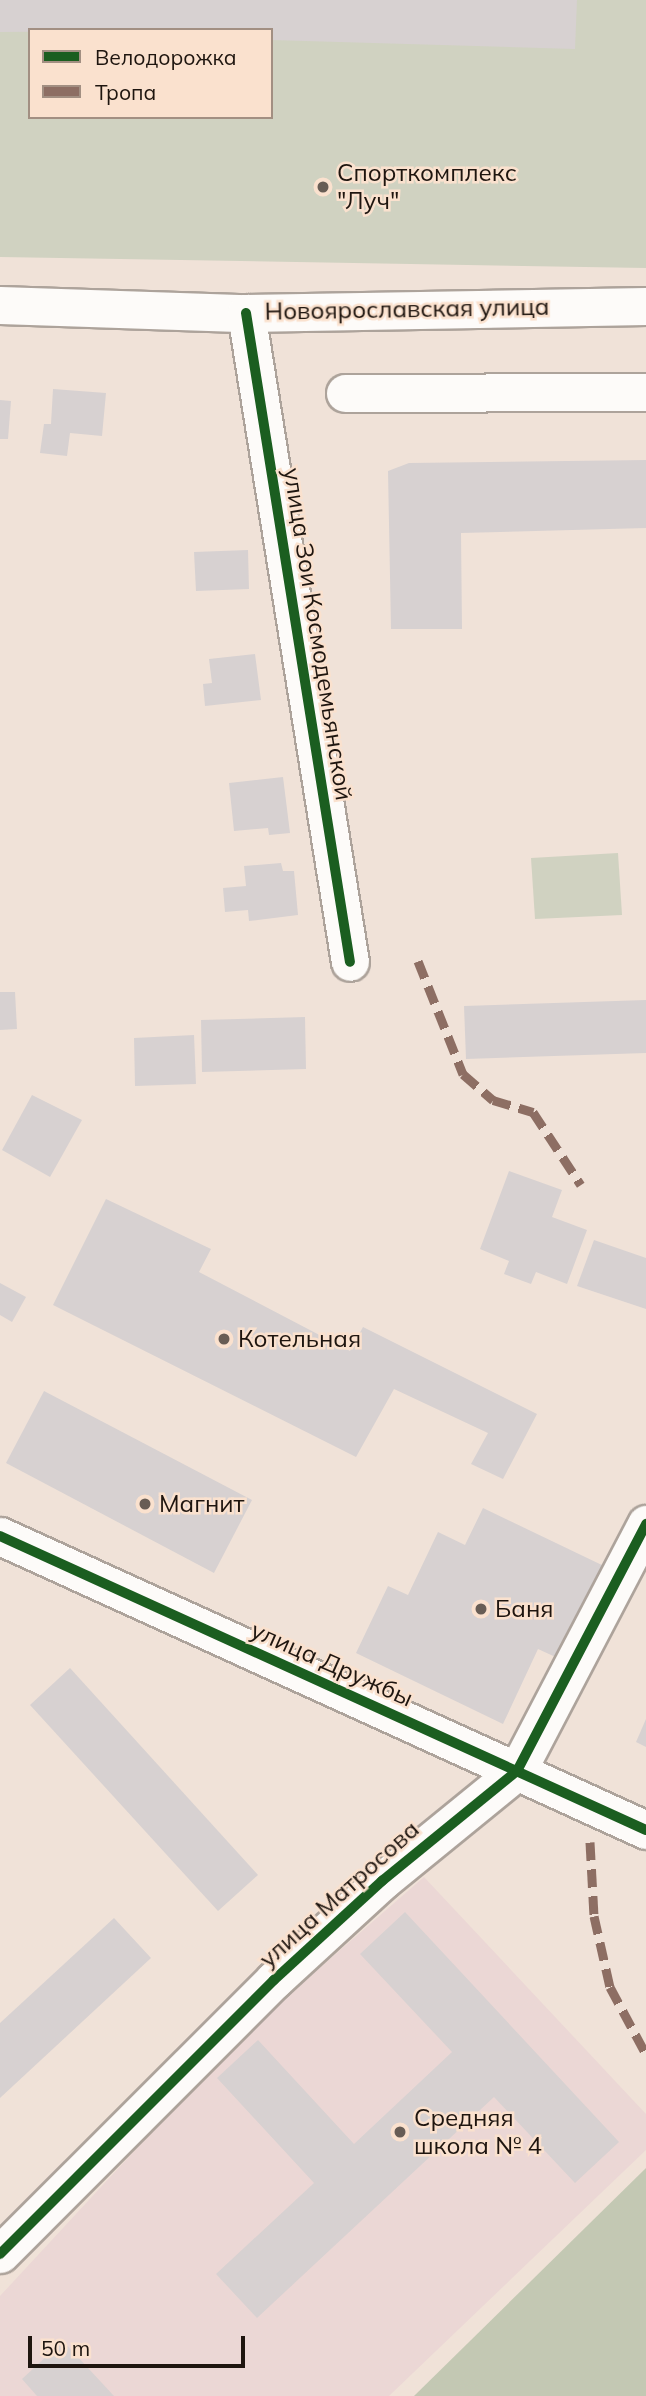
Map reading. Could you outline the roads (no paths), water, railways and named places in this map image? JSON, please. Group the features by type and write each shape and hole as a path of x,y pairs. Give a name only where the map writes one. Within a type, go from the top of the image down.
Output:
{"street":[{"name":"Новоярославская улица","path":"0,305 246,313 646,306"},
{"name":"улица Зои Космодемьянской","path":"246,313 350,962"},
{"path":"345,393 646,392"},
{"name":"улица Матросова","path":"0,2254 274,1980 382,1881 517,1771 646,1524"},
{"name":"улица Дружбы","path":"0,1536 646,1830"}],"place":[{"name":"Спорткомплекс \"Луч\"","path":"323,187"},
{"name":"Котельная","path":"224,1339"},
{"name":"Магнит","path":"145,1504"},
{"name":"Баня","path":"481,1609"},
{"name":"Средняя школа № 4","path":"400,2132"}]}
